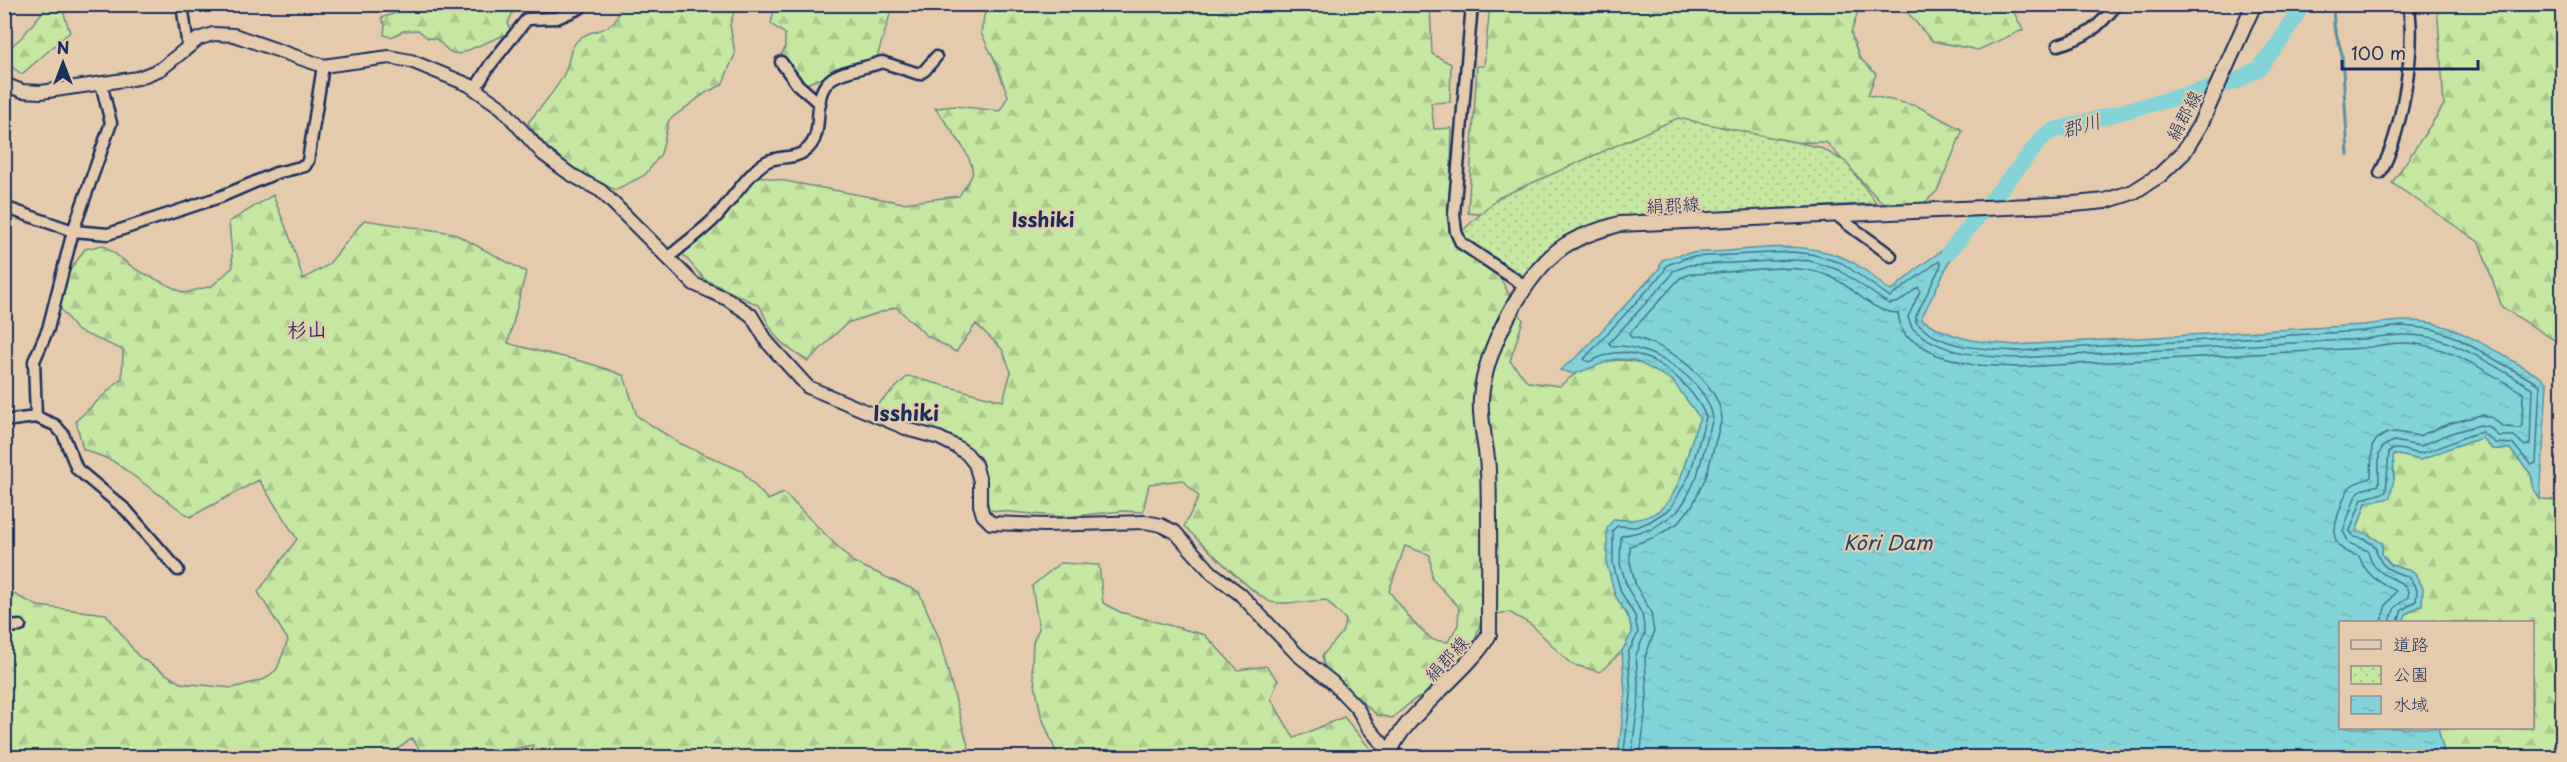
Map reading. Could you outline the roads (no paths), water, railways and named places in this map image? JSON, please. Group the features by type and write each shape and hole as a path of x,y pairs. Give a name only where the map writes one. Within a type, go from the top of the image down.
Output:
{"main road":[{"name":"絹郡線","path":"1390,755 1393,743 1405,728 1476,654 1489,634 1488,468 1481,399 1485,372 1496,343 1525,286 1541,267 1564,246 1590,233 1619,224 2074,204 2105,201 2133,192 2160,176 2183,153 2200,124 2254,4"}],"street":[{"path":"182,4 188,48"},
{"path":"1472,4 1455,204 1456,232 1461,243 1476,255 1490,261 1525,286"},
{"path":"2058,45 2081,39 2107,17 2117,4"},
{"path":"2380,172 2394,140 2409,61 2408,4"},
{"path":"475,89 490,65 527,19 557,18 580,8"},
{"path":"4,84 22,91 41,92 138,78 161,69 198,39 213,34 234,35 323,66 366,62 389,57 411,61 475,89 502,108 543,154 570,174 602,191 694,284 728,299 751,315 768,343 808,387 901,426 939,438 967,454 975,464 980,481 980,505 983,515 991,523 1046,525 1144,522 1161,525 1174,532 1212,573 1240,594 1298,655 1332,682 1357,708 1368,727 1390,755"},
{"path":"668,258 704,228 768,160 793,157 804,153 812,145 818,129 820,104 830,80 841,74 882,62 919,74 936,57"},
{"path":"781,62 797,84 820,104"},
{"path":"4,207 73,231 108,234 220,197 276,173 305,166 323,66"},
{"path":"36,417 34,361 48,329 73,231 111,123 101,83"},
{"path":"1836,214 1854,231 1874,242 1891,256"},
{"path":"4,421 36,417 55,425 63,434 77,469 126,510 178,570"},
{"path":"4,627 20,626"}],"water":[{"name":"Kōri Dam","path":"1962,236 1921,319 1945,332 1967,339 2017,345 2415,321 2445,326 2472,338 2547,383 2540,499 2534,490 2531,474 2510,449 2492,449 2482,438 2421,460 2393,454 2394,479 2390,498 2366,503 2356,532 2366,533 2382,543 2382,555 2391,565 2414,572 2423,588 2422,605 2406,614 2403,621 2339,621 2339,729 2438,729 2445,757 1618,757 1625,695 1622,651 1632,633 1629,618 1615,595 1607,565 1607,528 1614,519 1637,519 1654,514 1667,503 1676,489 1700,418 1672,380 1634,360 1615,359 1574,374 1560,370 1579,355 1659,269 1662,260 1671,257 1695,252 1781,247 1814,249 1846,259 1862,268 1891,291 1919,267"}],"waterway":[{"name":"郡川","path":"1949,252 2044,136 2055,130 2237,81 2259,68 2283,37 2303,4"},
{"path":"2333,4 2334,26 2342,54 2348,155"}],"district":[{"name":"Isshiki","path":"1043,219"},
{"name":"杉山","path":"307,329"},
{"name":"Isshiki","path":"906,412"}]}
